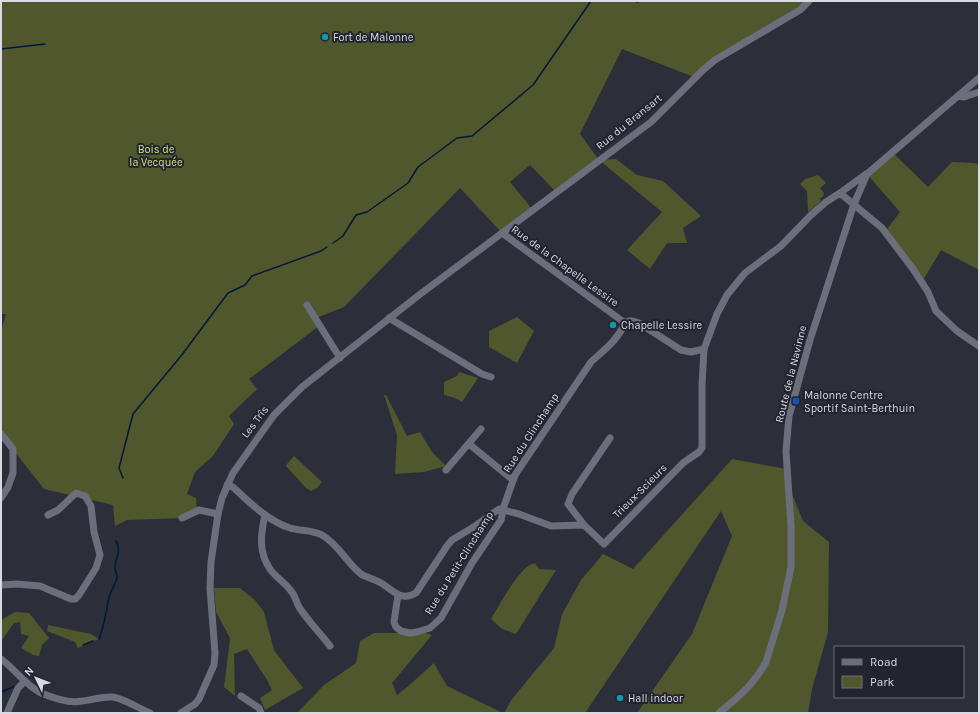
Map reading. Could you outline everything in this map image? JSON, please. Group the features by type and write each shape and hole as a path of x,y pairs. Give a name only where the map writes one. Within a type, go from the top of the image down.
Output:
{"street":[{"name":"Rue du Bransart","path":"502,233 658,116 703,70 715,60 762,34 800,10 809,1"},
{"name":"Route de la Navinne","path":"719,713 747,690 762,670 766,662 782,610 790,568 792,547 786,451 789,416 814,326 854,204 867,174 979,78"},
{"path":"958,96 979,92"},
{"path":"704,349 717,314 727,295 745,273 781,246 826,202 867,174"},
{"path":"840,193 882,228 922,282 936,311 957,331 979,346"},
{"name":"Les Trîs","path":"181,713 195,704 199,699 214,661 210,583 211,562 218,514 227,485 241,460 274,415 302,387 389,318 502,233"},
{"name":"Rue de la Chapelle Lessire","path":"502,233 625,323 632,320 639,323 681,350 691,352 704,349"},
{"path":"307,305 340,358"},
{"path":"389,318 482,374 491,377"},
{"name":"Rue du Clinchamp","path":"503,510 515,475 591,362 608,348 618,336 625,323"},
{"name":"Trieux-Scieurs","path":"584,525 604,544 684,463 700,452 702,448 702,385 704,349"},
{"path":"446,470 470,444 481,429"},
{"path":"1,434 12,449 13,473 8,487 1,498"},
{"path":"584,525 568,504 572,494 610,438"},
{"path":"470,444 513,480"},
{"path":"227,485 233,487 266,515 288,528 322,535 328,539 362,574 381,583 398,595 410,596 416,594 447,546 454,538 472,528 499,509 519,514 551,526 584,525"},
{"path":"1,585 16,584 40,586 71,599 75,599 79,595 96,568 100,555 94,532 90,502 85,496 76,493 58,510 48,515"},
{"path":"182,518 199,510 218,514"},
{"name":"Rue du Petit-Clinchamp","path":"398,595 393,619 396,627 410,633 430,628 441,618 472,563 501,520 503,510"},
{"path":"266,515 262,530 261,544 264,556 270,569 289,587 300,608 330,646"},
{"path":"1,659 25,681 40,692 65,701 81,702 100,698 113,698 122,700 150,713"},
{"path":"7,713 18,688 25,681"},
{"path":"241,696 259,708 261,713"}],"green space":[{"name":"Bois de la Vecquée","path":"1,1 809,1 694,77 622,49 580,134 599,160 556,192 530,165 510,182 533,210 502,233 460,188 344,307 316,318 319,326 249,379 257,389 229,416 234,424 213,456 195,472 187,494 196,498 197,510 182,518 127,520 115,526 113,505 44,489 1,434 1,331 6,314 1,314"},
{"path":"892,152 928,187 952,162 975,163 979,165 979,270 941,250 922,282 885,232 900,212 867,174"},
{"path":"616,159 637,175 663,181 701,216 683,228 687,243 667,243 650,269 627,250 662,212 599,160"},
{"path":"818,175 826,183 820,188 824,193 820,199 821,201 808,212 807,191 800,184 805,179"},
{"path":"517,317 534,331 517,363 489,347 489,331"},
{"path":"459,372 478,378 462,402 444,395 444,382 457,376"},
{"path":"384,395 386,395 407,436 420,432 432,452 446,466 424,472 395,474 397,435"},
{"path":"294,456 322,482 317,488 311,491 306,488 286,466"},
{"path":"732,459 786,469 790,489 803,521 829,542 828,632 812,689 808,713 637,713 692,634 732,536 721,511 585,713 504,713 512,699 554,648 562,614 581,580 603,554 633,569"},
{"path":"535,563 539,569 556,570 516,634 502,629 491,619 504,596 517,578 529,565"},
{"path":"214,588 240,588 255,600 264,612 274,650 303,688 265,710 260,698 272,690 247,649 234,654 235,696 224,687 230,638 216,612"},
{"path":"15,612 29,613 49,638 42,645 39,656 33,655 21,648 29,636 21,634 20,622 14,623 1,640 1,620"},
{"path":"48,625 91,634 99,639 78,648 75,642 47,631"},
{"path":"374,633 425,633 432,635 392,683 397,695 434,663 447,686 503,713 297,713 324,685 356,663 360,641"}],"waterway":[{"path":"333,243 343,236 356,215 367,212 408,183 418,167 457,138 472,136 533,85 591,1"},
{"path":"1,49 45,44"},
{"path":"123,478 119,468 133,414 181,356 228,293 245,285 252,276 321,251 327,247"},
{"path":"99,639 110,594 117,579 115,564 118,545 116,541"},
{"path":"83,645 93,641"},
{"path":"1,692 15,686"}],"place":[{"name":"Fort de Malonne","path":"325,37"},
{"name":"Chapelle Lessire","path":"613,325"},
{"name":"Malonne Centre Sportif Saint-Berthuin","path":"796,401"},
{"name":"Hall indoor","path":"620,698"}]}
